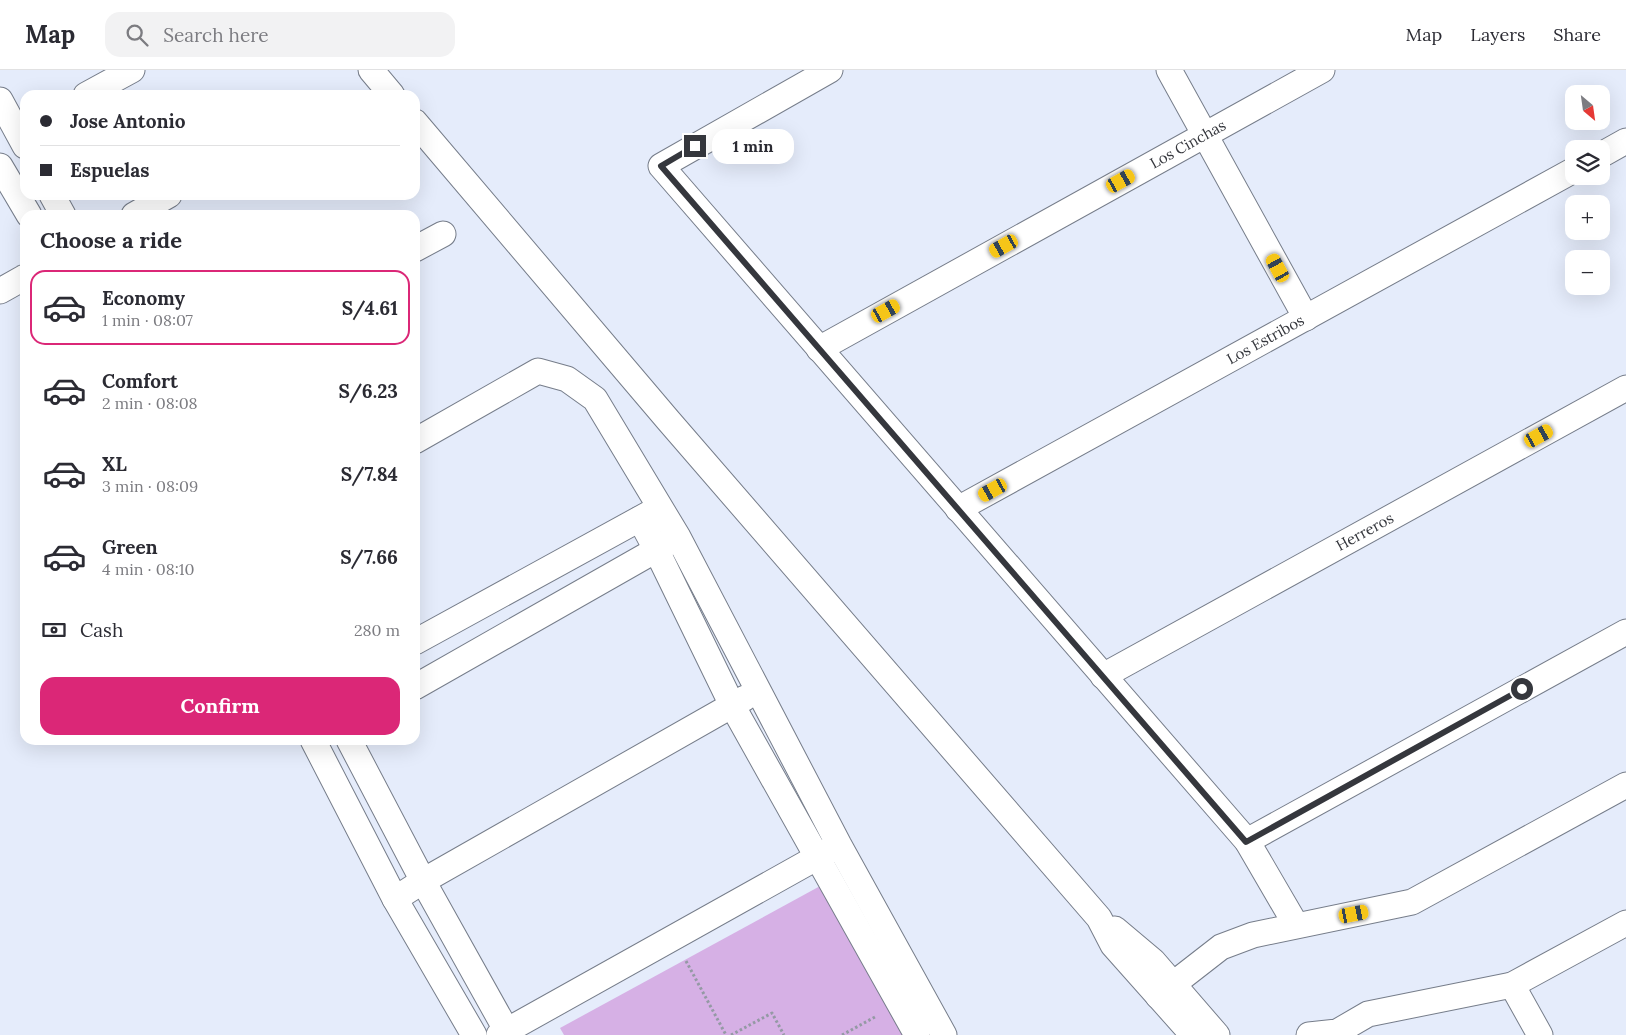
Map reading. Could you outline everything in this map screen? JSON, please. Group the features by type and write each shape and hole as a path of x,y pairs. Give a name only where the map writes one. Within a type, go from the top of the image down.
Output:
{"street":[{"path":"95,90 132,70"},
{"path":"371,70 388,90"},
{"path":"830,70 661,166 1246,842 1296,925"},
{"path":"1169,70 1306,318"},
{"name":"Los Cinchas","path":"819,348 1322,70"},
{"path":"0,100 17,137"},
{"path":"420,128 668,420 1099,918 1113,946 1217,1035"},
{"path":"1610,149 1626,141"},
{"path":"0,166 20,200"},
{"name":"Los Estribos","path":"958,509 1565,175"},
{"path":"143,210 160,200"},
{"path":"420,246 443,234"},
{"path":"0,291 20,280"},
{"path":"420,438 538,371 568,379 595,399 678,537 759,690 829,851"},
{"name":"Herreros","path":"1103,676 1626,388"},
{"path":"420,639 661,508"},
{"path":"640,519 732,705 829,851 910,998 944,1035"},
{"path":"420,684 678,537"},
{"path":"496,597 514,630"},
{"path":"1246,842 1626,632"},
{"path":"394,899 759,690"},
{"path":"319,745 394,899 474,1035"},
{"path":"352,745 505,1034 829,851"},
{"path":"1166,990 1221,947 1253,935 1412,902 1626,785"},
{"path":"1309,1035 1335,1033 1368,1014 1512,984 1626,923"},
{"path":"1512,984 1540,1035"},
{"path":"1166,990 1193,1035"},
{"path":"910,998 917,1035"}],"path":[{"path":"674,938 726,1035"},
{"path":"842,1035 910,998"},
{"path":"731,1035 772,1013 784,1035"}],"shaded area":[{"path":"822,885 906,1035 564,1035 560,1028"}],"route":[{"path":"695,146 661,166 1246,842 1522,689"}]}
